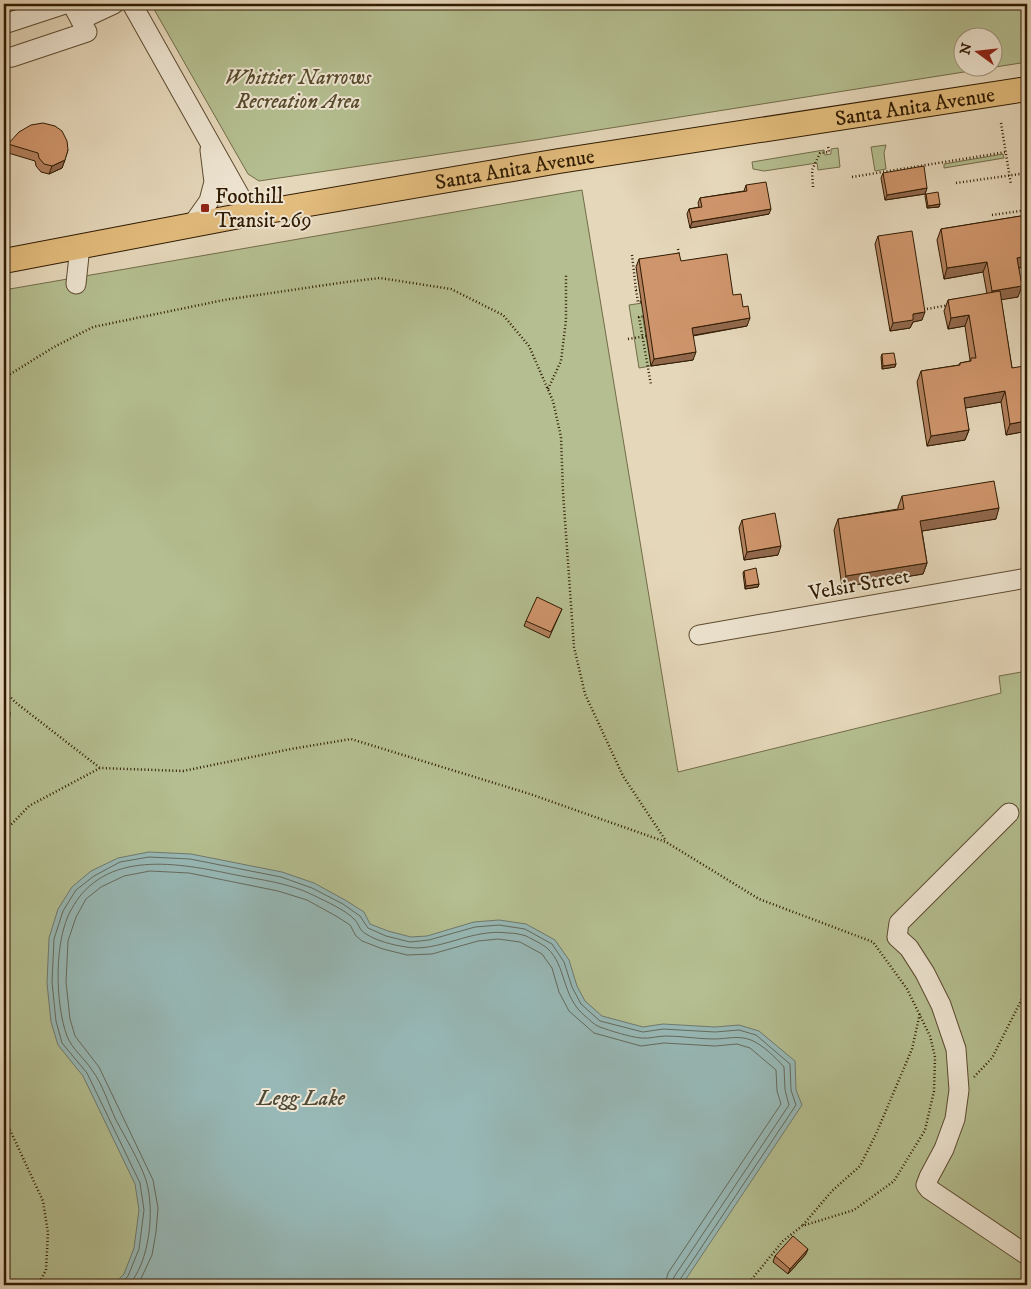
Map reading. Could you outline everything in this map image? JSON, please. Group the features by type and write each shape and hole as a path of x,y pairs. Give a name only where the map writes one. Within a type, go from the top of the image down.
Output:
{"main road":[{"name":"Santa Anita Avenue","path":"4,261 250,214 559,161 1027,89"}],"street":[{"path":"4,24 65,4"},
{"path":"4,58 12,58 87,32 77,12 114,4"},
{"path":"132,4 250,214"},
{"path":"192,225 209,201 214,182 209,142"},
{"path":"76,284 80,246"},
{"name":"Velsir Street","path":"699,635 1027,578"},
{"path":"1009,813 899,923 897,931 898,937 925,973 941,1005 956,1049 959,1090 955,1120 944,1149 926,1185 929,1189 1027,1255"}],"path":[{"path":"1002,123 1011,186"},
{"path":"813,187 812,170 820,154 829,152 828,146"},
{"path":"852,177 1006,152"},
{"path":"913,167 914,173"},
{"path":"956,183 1026,173 1027,185"},
{"path":"992,215 1027,210"},
{"path":"678,249 679,256"},
{"path":"632,255 638,290 638,302 647,301"},
{"path":"548,388 561,361 566,320 566,275"},
{"path":"1015,278 1027,276"},
{"path":"4,378 54,347 93,327 224,300 380,278 451,289 503,315 529,346 553,401 561,437 574,647 585,694 623,776 666,842"},
{"path":"927,309 953,305"},
{"path":"648,316 640,317 651,385"},
{"path":"628,339 644,335"},
{"path":"4,690 15,702 100,768"},
{"path":"4,832 29,806 100,768 183,771 351,739 530,794 666,842 759,898 873,942 907,989 920,1012 930,1036 935,1057 934,1091 925,1130 894,1181 854,1210 802,1226"},
{"path":"934,1091 959,1090 992,1058 1027,989"},
{"path":"747,1285 783,1241 802,1226 832,1191 860,1166 876,1134 912,1049 920,1012"},
{"path":"4,1117 43,1202 48,1233 46,1270 38,1285"}],"green space":[{"name":"Whittier Narrows Recreation Area","path":"151,4 1027,4 1027,62 1004,65 1004,28 954,28 954,74 535,140 259,181 248,174"},
{"path":"886,145 884,153 886,169 875,171 871,147"},
{"path":"838,148 840,167 818,170 817,163 764,171 753,169 752,162 824,150 825,155 831,154 831,149"},
{"path":"1003,154 1004,158 944,168 944,164"},
{"path":"582,190 678,772 1001,693 999,676 1027,671 1027,1285 4,1285 4,290"},
{"path":"649,302 643,319 651,366 639,368 629,305"}],"water":[{"name":"Legg Lake","path":"149,852 191,854 282,872 314,883 345,900 364,912 370,924 411,937 427,936 474,922 499,920 526,924 555,940 569,960 577,986 585,1001 602,1016 643,1027 663,1024 715,1027 739,1025 759,1031 795,1061 796,1090 802,1105 682,1285 113,1285 124,1274 134,1248 139,1210 135,1184 83,1076 58,1045 51,1022 47,983 49,938 58,909 72,887 91,871 118,858"}],"building":[{"path":"43,123 55,126 62,131 67,141 68,150 65,160 52,166 44,164 39,158 38,153 8,144 19,132 31,125"},
{"path":"924,166 927,188 887,195 883,173"},
{"path":"766,182 771,209 692,222 689,209 702,207 700,198 747,191 746,185"},
{"path":"938,192 940,204 928,206 926,194"},
{"path":"1027,215 1027,256 1017,258 1022,286 992,291 987,262 947,268 941,229"},
{"path":"912,231 925,312 913,314 913,320 893,323 878,236"},
{"path":"679,253 681,261 727,254 733,295 741,294 743,307 748,306 750,318 692,328 696,352 654,359 639,259"},
{"path":"1000,291 1012,368 1024,366 1025,373 1027,372 1027,429 1026,421 1010,424 1005,391 964,398 969,430 931,436 921,371 960,365 960,363 971,361 971,358 976,358 969,315 951,318 948,300"},
{"path":"894,353 896,364 883,366 882,354"},
{"path":"994,481 999,508 920,521 927,563 846,576 838,519 904,509 902,496"},
{"path":"775,513 781,546 747,552 742,520"},
{"path":"756,568 759,584 746,586 744,571"},
{"path":"537,597 562,609 551,632 526,621"},
{"path":"4,712 10,712 4,781"},
{"path":"793,1236 808,1249 790,1269 775,1256"}],"place":[{"name":"Foothill Transit 269","path":"205,208"}]}
